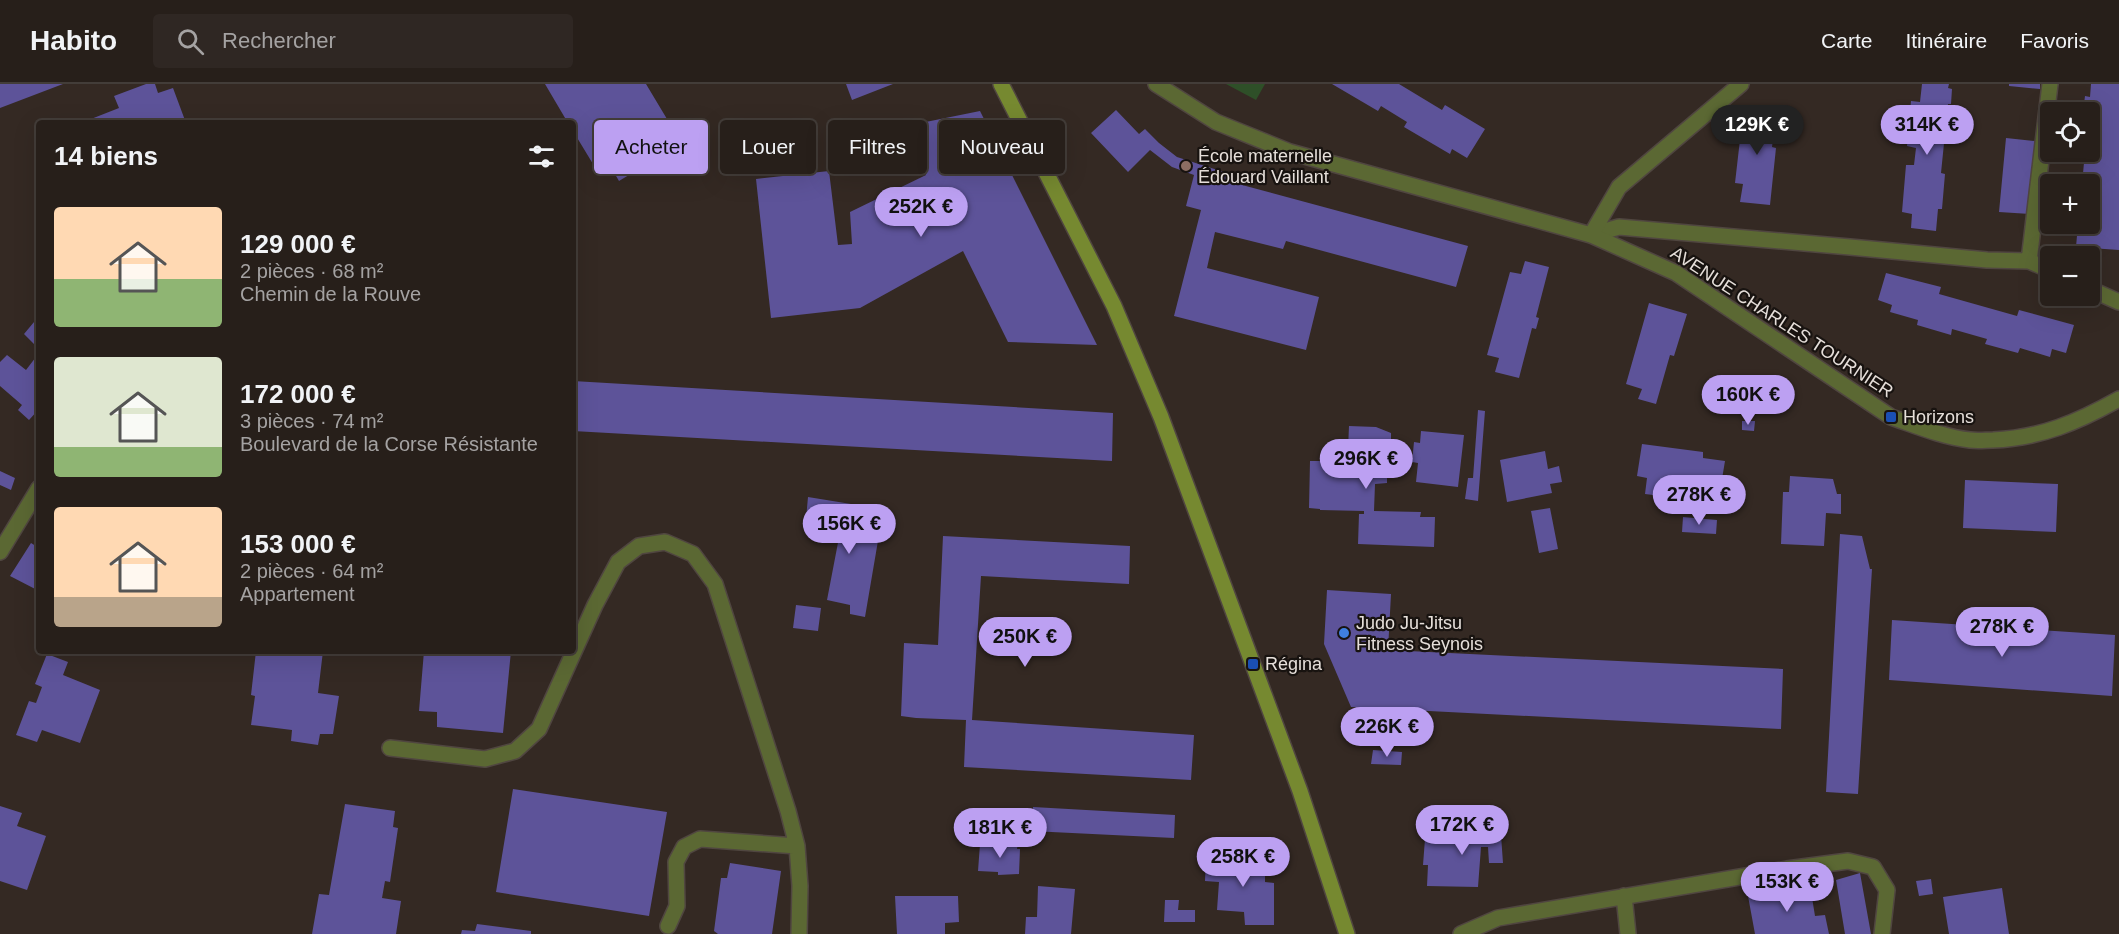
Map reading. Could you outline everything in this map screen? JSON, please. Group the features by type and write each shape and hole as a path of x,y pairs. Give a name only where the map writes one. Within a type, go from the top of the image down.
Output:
{"street":[{"path":"1001,84 1114,306 1161,417 1300,791 1347,934"},
{"name":"AVENUE CHARLES TOURNIER","path":"1156,84 1216,122 1290,152 1591,235 1676,273 1891,417 1928,430 1971,441 2003,440 2038,435 2084,419 2119,399"},
{"path":"1591,235 1619,187 1740,84"},
{"path":"2029,261 2050,84"},
{"path":"1591,235 1619,227 1987,260 2029,261 2040,266"},
{"path":"2100,293 2119,302"},
{"path":"0,552 36,493"},
{"path":"576,647 618,562 639,546 665,542 693,554 715,584 788,811 797,846 800,886 799,934"},
{"path":"390,748 485,759 515,752 539,729 573,654"},
{"path":"668,926 677,906 676,862 684,847 700,839 797,846"},
{"path":"1461,934 1498,918 1787,868 1848,861 1873,867 1887,890 1882,934"},
{"path":"1624,896 1628,934"}],"green space":[{"path":"1226,84 1265,84 1256,100"}],"building":[{"path":"0,84 63,84 0,108"},
{"path":"146,84 155,84 158,93 173,88 185,120 92,120 119,108 114,96"},
{"path":"545,84 646,84 667,119 594,120 593,164 576,136 576,120 566,120"},
{"path":"846,84 893,84 852,100"},
{"path":"1332,84 1399,84 1442,110 1445,105 1485,129 1467,158 1452,149 1450,154 1404,127 1407,122 1381,106 1378,111"},
{"path":"1922,84 1949,84 1948,88 1952,89 1951,104 1948,104 1941,173 1945,174 1942,209 1938,209 1936,231 1911,228 1912,214 1902,212 1906,165 1914,165 1916,148 1907,146 1911,101 1920,102"},
{"path":"2009,84 2040,84 2040,89 2009,86"},
{"path":"2091,84 2119,84 2119,250 2100,249 2100,246 2076,246 2077,234 2100,234 2100,174 2083,174 2084,162 2100,162 2100,102 2084,102 2085,96 2090,97"},
{"path":"1750,105 1777,107 1772,147 1776,148 1770,205 1740,202 1743,184 1735,183 1742,122 1748,122"},
{"path":"1116,110 1139,134 1145,129 1177,157 1233,175 1231,182 1468,246 1456,287 1286,241 1283,249 1215,232 1207,268 1319,297 1306,350 1174,316 1201,210 1186,206 1194,175 1172,167 1150,150 1128,172 1091,133"},
{"path":"980,111 984,120 939,120 939,174 1012,174 1097,345 1008,342 963,251 860,308 771,318 756,179 828,171 838,245 852,244 850,212 927,174 927,122"},
{"path":"2006,138 2035,141 2030,214 1999,212"},
{"path":"615,174 631,174 619,181"},
{"path":"1525,261 1549,267 1536,317 1539,318 1536,329 1532,328 1519,378 1495,372 1499,358 1487,355 1510,272 1521,274"},
{"path":"1886,273 1941,287 1939,294 2017,316 2019,310 2074,325 2066,353 2052,349 2050,357 2020,348 2018,353 1985,344 1987,339 1952,329 1951,335 1917,325 1918,320 1890,312 1892,305 1878,300"},
{"path":"1649,303 1687,314 1674,356 1670,355 1656,404 1638,399 1642,389 1626,384"},
{"path":"36,320 36,346 24,334"},
{"path":"7,355 26,370 36,357 36,412 29,420 18,410 22,405 0,386 0,362"},
{"path":"576,381 1113,413 1112,461 576,431"},
{"path":"1478,410 1485,411 1478,501 1465,499 1468,478 1473,478"},
{"path":"1742,421 1755,421 1754,431 1742,430"},
{"path":"1349,426 1376,427 1391,433 1391,460 1387,460 1387,483 1375,484 1374,511 1421,512 1420,517 1435,517 1434,547 1358,544 1359,514 1364,514 1364,511 1309,508 1310,461 1321,461 1322,449 1348,449"},
{"path":"1421,431 1464,435 1458,487 1416,482 1418,463 1412,462 1414,442 1420,443"},
{"path":"1642,444 1703,452 1703,458 1725,461 1718,503 1645,494 1647,478 1637,476"},
{"path":"1545,451 1548,469 1559,466 1562,482 1550,484 1552,493 1507,502 1500,460"},
{"path":"0,471 15,478 11,490 0,485"},
{"path":"1790,476 1833,479 1837,494 1841,494 1841,514 1826,513 1824,546 1781,544 1783,492 1789,492"},
{"path":"1965,480 2058,484 2056,532 1963,528"},
{"path":"808,497 851,504 849,517 867,521 866,525 880,529 865,617 850,614 850,605 827,600 841,527 847,527 848,521 806,519"},
{"path":"1550,508 1558,549 1539,553 1531,511"},
{"path":"1683,517 1717,520 1716,534 1682,532"},
{"path":"1840,534 1862,536 1870,569 1872,569 1858,794 1826,792"},
{"path":"943,536 1130,546 1129,584 981,576 972,720 1194,735 1191,780 964,767 966,720 901,716 904,643 938,645"},
{"path":"31,543 36,546 36,589 10,576"},
{"path":"1327,590 1391,594 1388,650 1783,669 1781,729 1351,707 1324,644"},
{"path":"796,605 821,608 818,631 793,628"},
{"path":"1892,620 2115,635 2112,696 1889,680"},
{"path":"47,654 68,662 63,675 100,690 80,743 42,730 37,742 16,735 29,701 36,703 42,687 35,684"},
{"path":"256,654 323,654 318,693 339,696 333,734 320,734 318,745 291,741 292,730 251,725 255,696 251,695"},
{"path":"424,654 511,654 503,733 437,727 437,712 419,711"},
{"path":"1373,750 1402,752 1401,765 1371,764"},
{"path":"513,789 667,812 649,916 496,892"},
{"path":"345,804 395,811 393,827 398,828 390,882 385,881 382,898 401,901 396,934 312,934 319,894 329,895"},
{"path":"0,806 22,813 17,826 46,836 27,890 0,881"},
{"path":"1033,807 1175,815 1174,838 1031,831"},
{"path":"1474,820 1500,821 1503,863 1489,863 1488,847 1481,847 1478,887 1427,886 1428,865 1423,865 1425,839 1474,840"},
{"path":"1000,842 1018,843 1017,849 1020,849 1019,874 998,875 998,872 978,871 980,844 1000,845"},
{"path":"1206,858 1265,858 1265,882 1274,883 1274,925 1245,925 1244,912 1217,910 1219,882 1205,881"},
{"path":"730,863 781,871 772,934 718,934 714,931 721,878 727,878"},
{"path":"1860,873 1871,934 1845,934 1836,880"},
{"path":"1931,879 1933,894 1919,896 1916,881"},
{"path":"1810,885 1815,916 1825,915 1829,934 1755,934 1748,896"},
{"path":"1038,886 1075,889 1071,934 1025,934 1026,917 1037,917"},
{"path":"2002,888 2009,934 1949,934 1943,897"},
{"path":"895,896 958,896 959,922 945,923 945,934 897,934"},
{"path":"1165,900 1179,900 1178,910 1195,910 1195,922 1164,922"},
{"path":"477,924 531,931 531,934 461,934 462,930 475,931"}],"place":[{"name":"École maternelle Édouard Vaillant","path":"1186,166"},
{"name":"Horizons","path":"1891,417"},
{"name":"Judo Ju-Jitsu Fitness Seynois","path":"1344,633"},
{"name":"Régina","path":"1253,664"}]}
